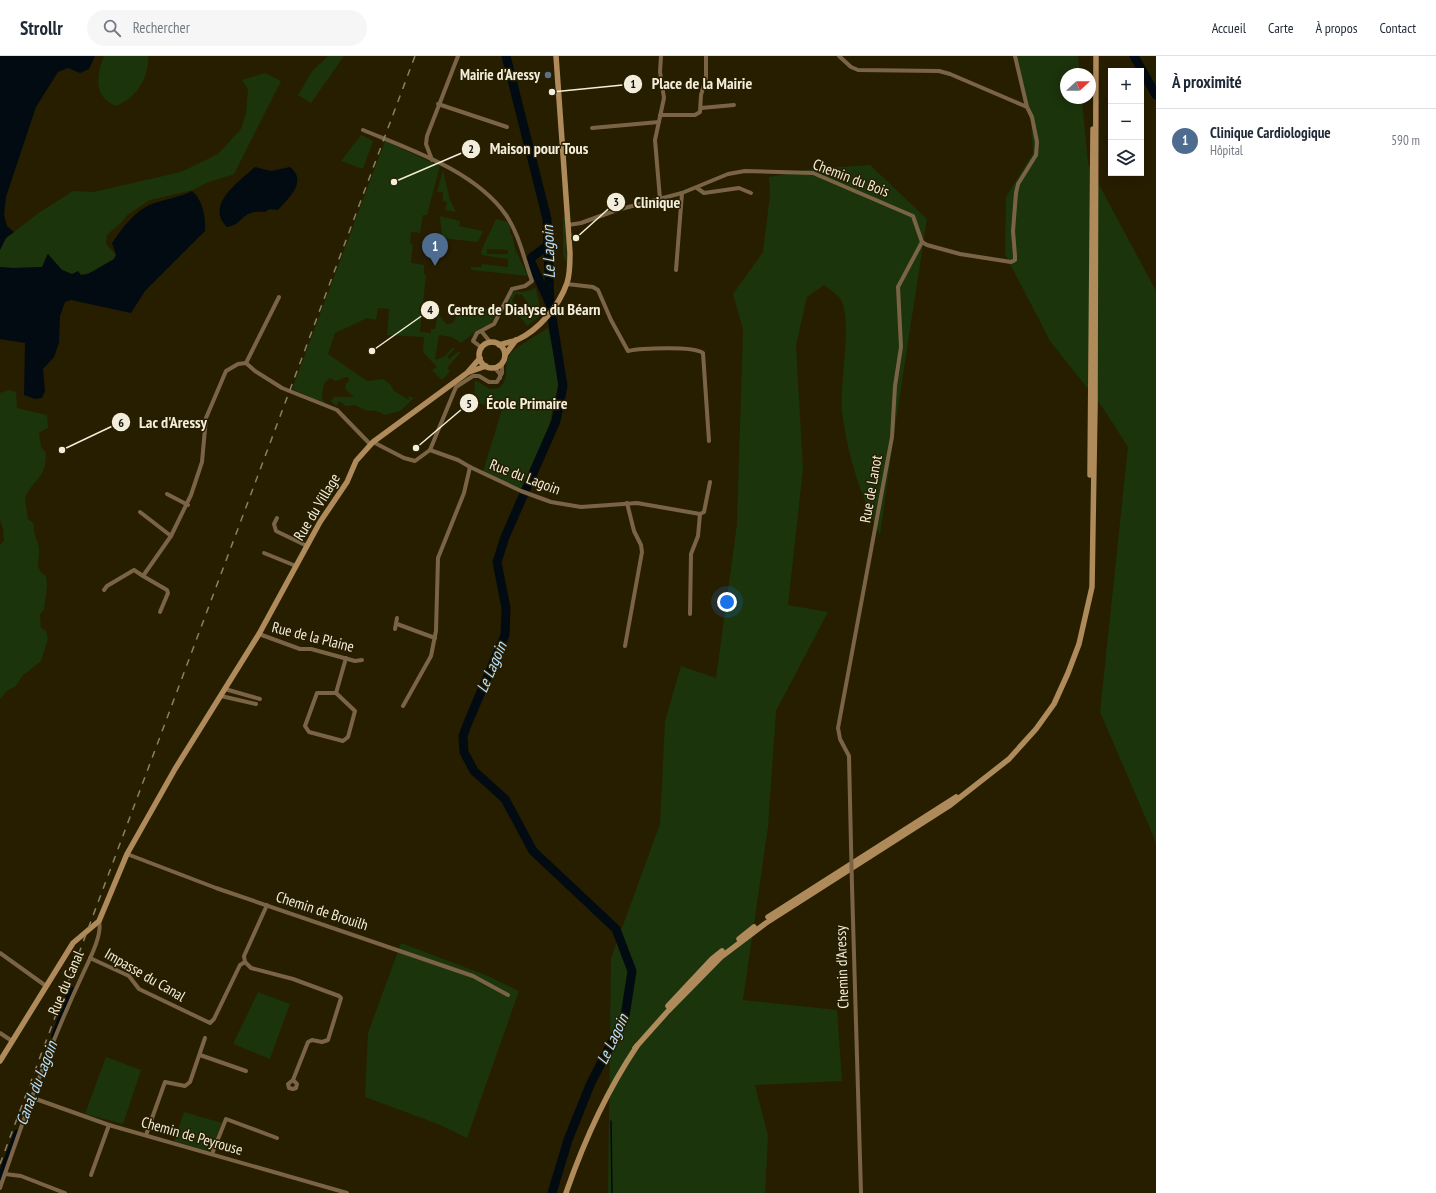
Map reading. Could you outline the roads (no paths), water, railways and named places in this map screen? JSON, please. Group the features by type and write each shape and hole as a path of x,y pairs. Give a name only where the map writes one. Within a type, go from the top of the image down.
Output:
{"main road":[{"path":"516,340 499,345 491,343 482,348 480,358 486,366 494,367 502,364 505,355 516,340 546,318 555,306 567,284 570,253 556,56"},
{"path":"566,1193 582,1147 596,1115 636,1048 673,1005 721,957 766,922 949,806 983,780 1009,759 1036,729 1054,704 1068,673 1087,614 1090,532 1093,137 1096,56"},
{"path":"499,345 504,350 505,355"},
{"name":"Rue du Village","path":"99,921 127,854 175,769 221,696 258,634 307,546 347,482 356,461 371,443 467,373 480,358"},
{"name":"Rue du Village","path":"467,373 486,366"},
{"path":"0,1061 73,943 99,921"}],"street":[{"path":"432,160 426,144 427,136 438,104 458,56"},
{"path":"660,199 655,140 664,98 660,72 661,56"},
{"path":"660,115 695,115 700,112 701,95 706,78 706,56"},
{"path":"839,56 851,67 858,70 944,73 1027,107"},
{"path":"922,242 937,249 952,252 1011,262 1015,260 1013,231 1016,193 1018,184 1036,155 1037,142 1032,117 1027,107 1015,56"},
{"path":"438,104 507,127"},
{"path":"701,108 730,107 734,105"},
{"path":"592,128 659,122"},
{"path":"363,130 432,160 466,178 488,194 506,216 515,231 532,281 525,286 512,290 494,324 478,333 473,341 482,348"},
{"name":"Chemin du Bois","path":"568,225 581,223 617,210 682,193 728,174 745,171 813,173 908,213 916,222 922,242"},
{"path":"697,188 704,193 739,188 751,193"},
{"path":"676,270 682,193"},
{"name":"Rue de Lanot","path":"842,742 838,728 892,437 895,386 901,347 898,287 922,242"},
{"path":"567,284 593,287 598,290 611,320 628,351 660,348 695,350 703,353 708,441"},
{"path":"246,363 279,297"},
{"path":"482,332 491,343"},
{"path":"143,576 171,536 188,504 202,462 206,418 226,371 238,364 246,363 255,371 282,388 337,410 371,443 404,458 415,461 430,450 456,387 473,376 479,376 495,383 500,378 502,373 502,364"},
{"path":"494,367 500,374 500,378"},
{"name":"Rue du Lagoin","path":"430,450 458,460 470,468 532,496 551,502 581,507 637,503 700,514"},
{"path":"403,706 431,656 435,638 438,558 464,493 470,468"},
{"path":"690,614 691,554 698,536 700,514 704,512 710,482"},
{"path":"167,494 188,504"},
{"path":"625,646 642,552 641,545 634,530 626,503"},
{"path":"140,512 171,536"},
{"path":"277,518 274,524 276,531 307,546"},
{"path":"264,553 296,566"},
{"path":"104,590 107,586 134,570 167,590 168,593 160,612"},
{"path":"395,629 397,618"},
{"path":"397,624 435,638"},
{"name":"Rue de la Plaine","path":"258,634 300,649 312,649 355,661 362,660"},
{"path":"336,693 346,658"},
{"path":"225,689 260,699"},
{"path":"317,693 336,693 355,711 348,737 343,741 309,732 306,726 317,693"},
{"path":"221,696 256,704"},
{"name":"Chemin d'Aressy","path":"842,742 849,756 861,1193"},
{"name":"Chemin de Brouilh","path":"127,854 216,888 473,976 508,995"},
{"path":"267,905 244,956 245,962 251,968 293,979 341,998 328,1040 322,1042 312,1040 308,1042 293,1080"},
{"name":"Rue du Canal","path":"0,1188 67,1008 90,958 98,934 99,921"},
{"path":"0,953 46,986"},
{"name":"Impasse du Canal","path":"90,958 130,976 139,989 210,1023 214,1019 240,965 245,962"},
{"path":"0,1033 12,1041"},
{"path":"146,1135 165,1082 185,1086 190,1082 206,1038"},
{"path":"200,1055 246,1071"},
{"name":"Chemin de Peyrouse","path":"33,1098 109,1125 346,1193"},
{"path":"212,1154 226,1119 276,1138"},
{"path":"91,1175 109,1125"},
{"path":"5,1174 21,1176 65,1193"}],"waterway":[{"name":"Le Lagoin","path":"506,56 547,219 550,305 563,386 556,421 505,537 497,562 506,608 505,635 463,736 464,752 474,771 505,799 533,851 616,929 632,971 625,1016 590,1085 568,1140 552,1193"},
{"path":"1134,56 1156,95"},
{"path":"548,245 531,258 531,262 549,302"},
{"name":"Canal du Lagoin","path":"54,1036 71,989"},
{"path":"611,1121 612,1193"},
{"name":"Canal du Lagoin","path":"0,1177 17,1132"}],"railway":[{"path":"0,1164 415,56"}],"place":[{"name":"Mairie d'Aressy","path":"548,75"},
{"name":"Place de la Mairie","path":"552,92"},
{"name":"Maison pour Tous","path":"394,182"},
{"name":"Clinique","path":"576,238"},
{"name":"Clinique Cardiologique","path":"435,266"},
{"name":"Centre de Dialyse du Béarn","path":"372,351"},
{"name":"École Primaire","path":"416,448"},
{"name":"Lac d'Aressy","path":"62,450"}]}
